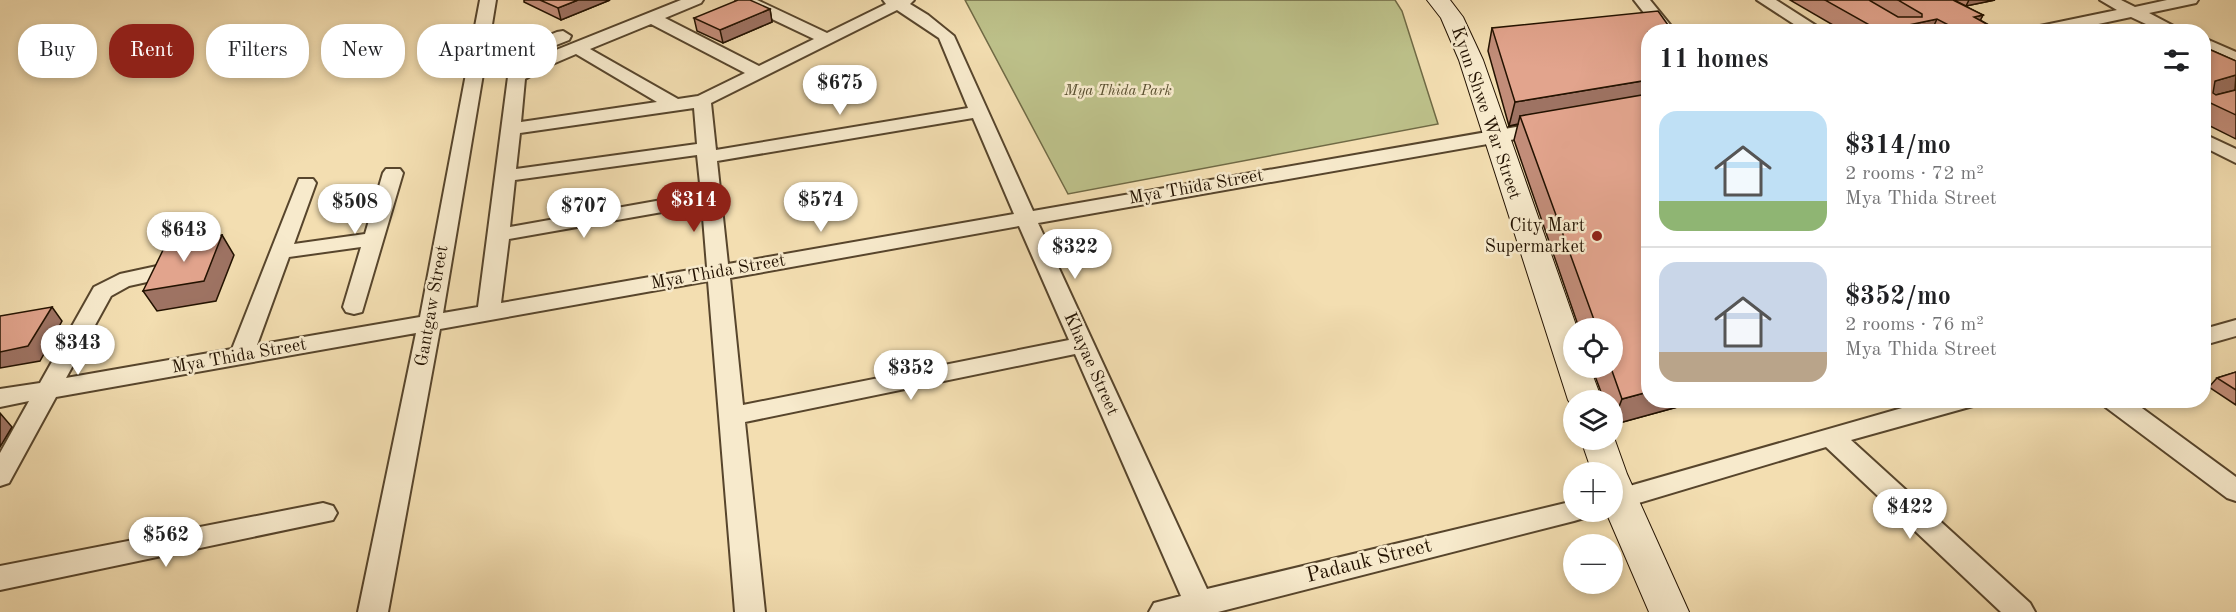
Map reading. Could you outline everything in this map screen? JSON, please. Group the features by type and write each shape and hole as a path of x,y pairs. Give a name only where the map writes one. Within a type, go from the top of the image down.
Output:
{"street":[{"name":"Gantgaw Street","path":"483,24 488,0"},
{"path":"557,43 653,9 695,0"},
{"path":"744,0 828,39"},
{"name":"Kyun Shwe War Street","path":"1438,0 1452,17 1471,60 1563,335"},
{"path":"1642,0 1662,24"},
{"path":"1765,0 1805,24"},
{"path":"2108,0 2159,24"},
{"path":"2074,24 2190,0"},
{"path":"511,129 702,101 899,1"},
{"name":"Khayae Street","path":"899,1 946,36 1082,345 1201,607"},
{"path":"489,311 517,77 542,62 577,48 653,9"},
{"path":"653,9 759,73"},
{"path":"2211,46 2236,58"},
{"path":"577,48 673,104"},
{"name":"Gantgaw Street","path":"373,612 430,322 473,78"},
{"path":"702,101 750,612"},
{"path":"505,176 707,152 979,112"},
{"name":"Mya Thida Street","path":"0,398 1561,125"},
{"path":"2211,144 2236,157"},
{"path":"354,307 393,173"},
{"path":"242,355 306,183"},
{"path":"499,235 711,197"},
{"path":"280,252 374,238"},
{"path":"0,476 102,292 122,280 157,273"},
{"path":"2211,335 2236,328"},
{"path":"732,416 1082,345"},
{"path":"1623,486 1831,436 1908,408"},
{"path":"2125,408 2231,482"},
{"path":"1831,436 2020,612"},
{"path":"1623,509 1669,612"},
{"path":"0,578 322,513"},
{"name":"Padauk Street","path":"1164,612 1201,607 1563,514"}],"green space":[{"name":"Mya Thida Park","path":"965,0 1395,0 1402,11 1438,124 1068,194"}],"building":[{"path":"540,0 578,0 558,8"},
{"path":"738,0 750,0 770,9 720,30 694,18"},
{"path":"1825,0 1869,0 1898,17 1922,17 1922,14 1898,0 1953,0 1983,15 1974,17 1987,24 1947,24 1937,19 1913,24 1868,24"},
{"path":"1658,11 1667,24 1641,24 1641,81 1515,102 1492,28"},
{"path":"2211,50 2236,61 2236,75 2215,81 2213,93 2216,95 2236,90 2236,115 2211,103"},
{"name":"City Mart Supermarket","path":"1641,95 1641,394 1623,399 1623,390 1619,390 1615,378 1623,378 1623,318 1593,318 1520,116"},
{"path":"222,235 204,281 143,291 166,244"},
{"path":"52,307 28,346 0,352 0,316"},
{"path":"2236,372 2236,390 2217,378"}],"place":[{"name":"City Mart Supermarket","path":"1597,236"}]}
